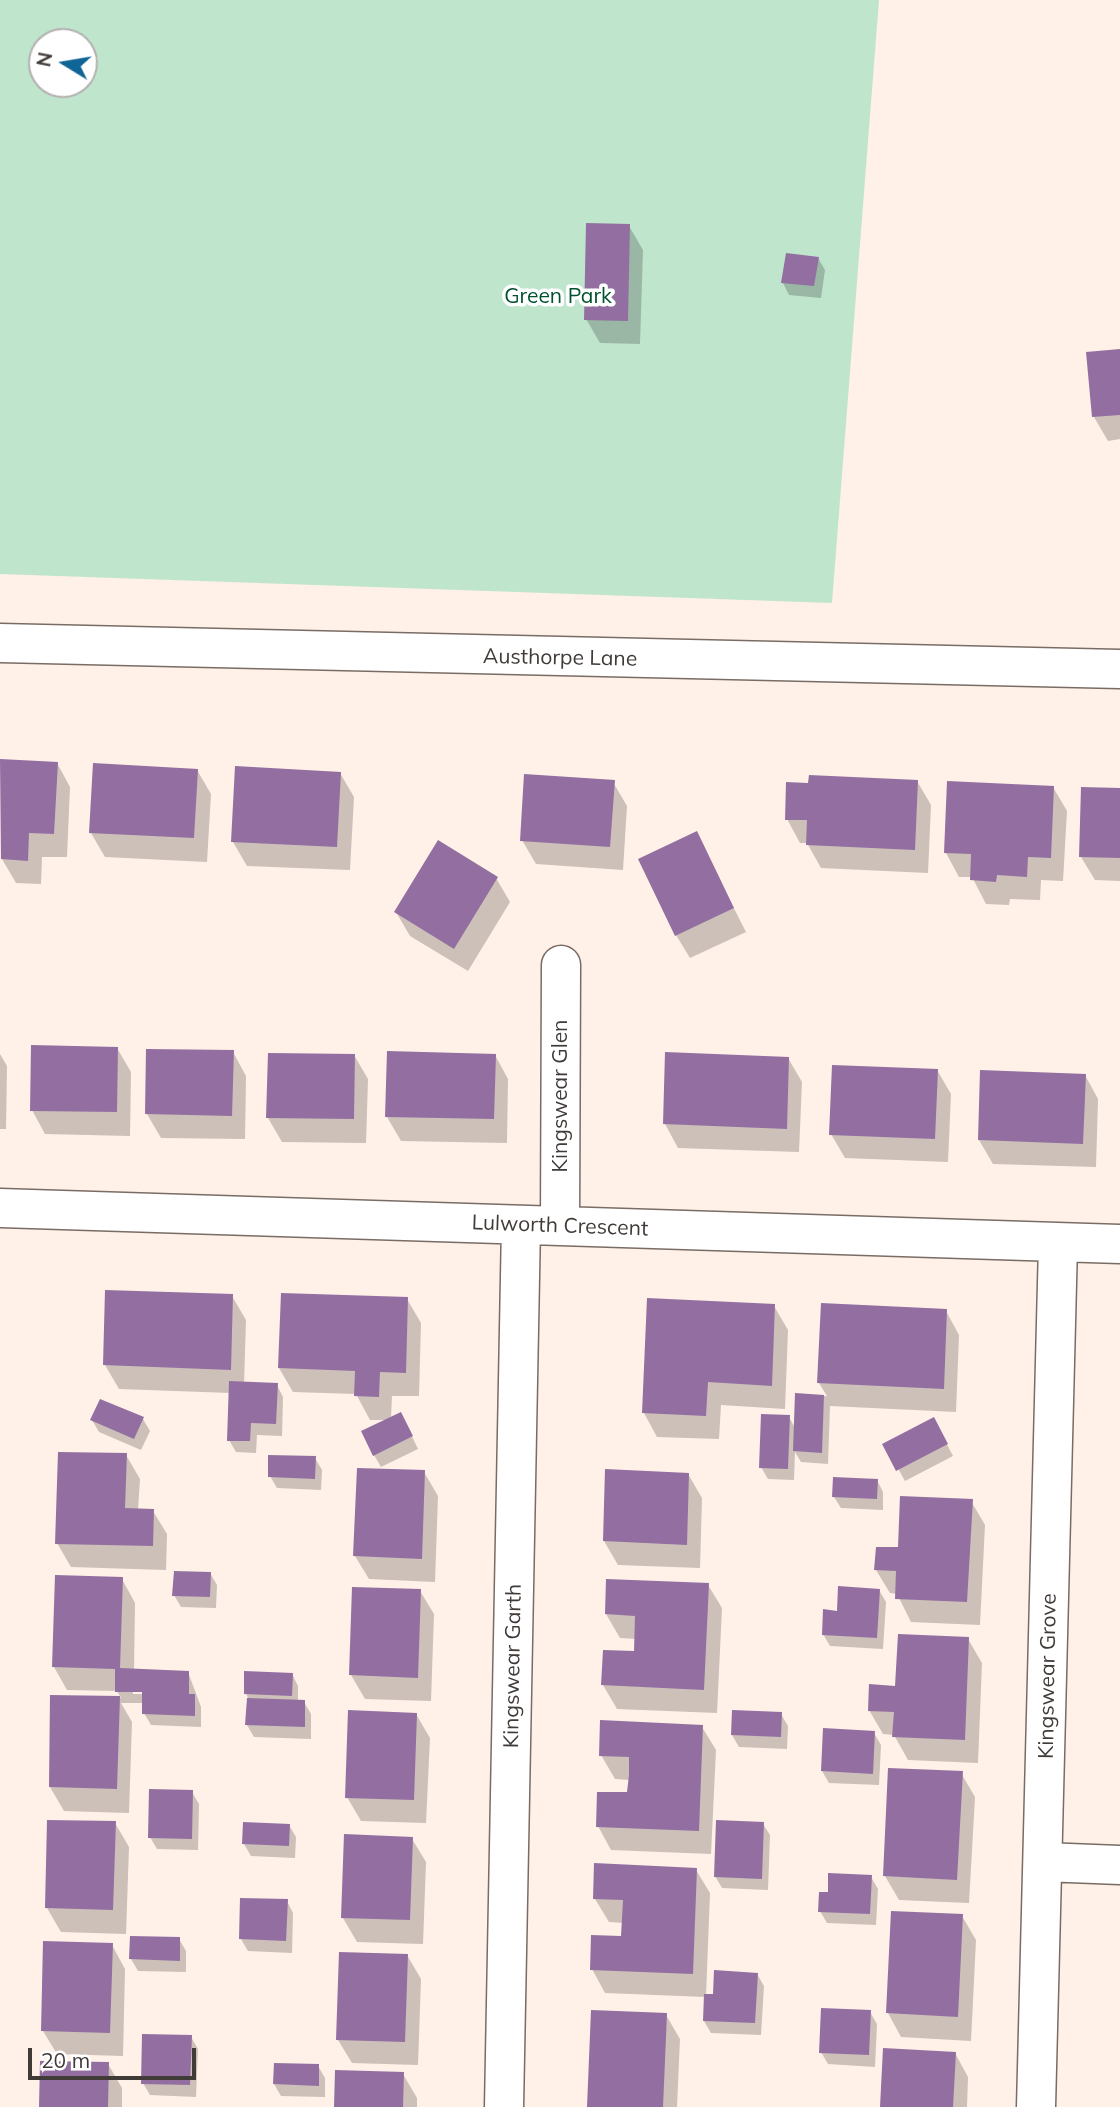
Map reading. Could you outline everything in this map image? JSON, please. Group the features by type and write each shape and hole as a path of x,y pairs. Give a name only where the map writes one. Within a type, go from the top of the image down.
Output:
{"street":[{"name":"Austhorpe Lane","path":"0,643 1120,669"},
{"name":"Kingswear Glen","path":"560,1226 561,965"},
{"name":"Lulworth Crescent","path":"0,1208 1120,1244"},
{"name":"Kingswear Garth","path":"504,2107 521,1225"},
{"name":"Kingswear Grove","path":"1036,2107 1058,1244"},
{"path":"1044,1862 1120,1865"}],"green space":[{"name":"Green Park","path":"0,0 879,0 832,603 0,574"}],"building":[{"path":"586,223 630,224 628,321 584,320"},
{"path":"786,253 819,257 814,286 781,283"},
{"path":"1120,349 1120,415 1092,417 1086,352"},
{"path":"0,759 58,762 54,834 29,833 28,861 1,859"},
{"path":"93,763 198,769 194,838 89,833"},
{"path":"235,766 341,772 337,847 231,842"},
{"path":"524,774 615,780 610,847 520,841"},
{"path":"809,775 918,780 915,850 806,845 807,820 785,820 786,782 808,783"},
{"path":"947,781 1054,786 1051,858 1028,857 1027,877 997,875 996,882 970,880 971,854 944,853"},
{"path":"1081,787 1120,788 1120,858 1079,857"},
{"path":"697,831 734,908 675,936 638,859"},
{"path":"438,840 498,877 454,949 394,912"},
{"path":"31,1045 118,1047 117,1112 30,1111"},
{"path":"146,1049 234,1050 232,1116 145,1114"},
{"path":"387,1051 496,1054 494,1119 385,1117"},
{"path":"665,1052 789,1057 787,1129 663,1124"},
{"path":"268,1053 355,1054 354,1119 266,1118"},
{"path":"832,1065 938,1069 935,1139 829,1135"},
{"path":"980,1070 1086,1074 1083,1144 978,1140"},
{"path":"105,1290 233,1294 231,1370 103,1365"},
{"path":"281,1293 408,1297 406,1373 380,1372 379,1397 354,1396 355,1371 278,1368"},
{"path":"647,1298 775,1304 772,1386 708,1382 706,1416 642,1413"},
{"path":"821,1303 947,1309 944,1389 817,1383"},
{"path":"229,1381 278,1383 276,1424 251,1423 250,1441 227,1441"},
{"path":"795,1393 824,1395 822,1453 793,1451"},
{"path":"100,1399 144,1417 134,1439 90,1420"},
{"path":"401,1412 413,1436 373,1456 361,1431"},
{"path":"761,1414 790,1415 788,1469 759,1468"},
{"path":"934,1417 948,1444 896,1471 882,1444"},
{"path":"58,1452 127,1453 125,1508 154,1509 153,1546 55,1544"},
{"path":"268,1455 316,1456 315,1479 268,1477"},
{"path":"357,1468 425,1470 422,1559 353,1556"},
{"path":"605,1469 689,1473 687,1545 603,1541"},
{"path":"833,1477 878,1479 877,1499 832,1497"},
{"path":"900,1496 973,1499 967,1602 895,1599 896,1571 874,1570 876,1547 898,1547"},
{"path":"174,1571 211,1572 210,1597 172,1596"},
{"path":"55,1575 123,1577 120,1668 189,1671 189,1694 195,1694 195,1716 142,1714 142,1692 115,1692 115,1669 52,1667"},
{"path":"606,1579 709,1583 704,1690 601,1685 603,1650 634,1651 635,1616 605,1614"},
{"path":"838,1586 880,1589 877,1638 822,1635 823,1609 837,1611"},
{"path":"352,1587 421,1589 418,1678 349,1675"},
{"path":"898,1634 969,1637 965,1740 892,1737 894,1712 868,1711 869,1684 895,1686"},
{"path":"244,1671 293,1673 292,1696 244,1694"},
{"path":"50,1695 120,1696 117,1789 49,1787"},
{"path":"247,1698 305,1700 305,1727 245,1725"},
{"path":"348,1710 417,1713 414,1800 345,1798"},
{"path":"732,1710 782,1712 781,1737 731,1735"},
{"path":"600,1720 703,1725 699,1831 596,1827 597,1792 627,1792 629,1775 629,1757 599,1756"},
{"path":"823,1728 875,1731 873,1774 821,1771"},
{"path":"888,1768 963,1771 957,1880 883,1876"},
{"path":"149,1789 193,1790 192,1839 148,1838"},
{"path":"47,1820 116,1821 113,1910 45,1908"},
{"path":"716,1820 764,1822 762,1879 714,1877"},
{"path":"243,1822 290,1824 289,1846 242,1844"},
{"path":"344,1834 413,1837 410,1920 341,1918"},
{"path":"594,1863 697,1868 693,1974 590,1970 591,1935 621,1936 623,1900 593,1899"},
{"path":"828,1873 872,1875 870,1914 818,1912 819,1892 828,1892"},
{"path":"240,1898 288,1899 286,1941 239,1939"},
{"path":"891,1911 963,1914 958,2017 886,2013"},
{"path":"130,1936 180,1937 180,1961 129,1959"},
{"path":"43,1941 113,1943 110,2033 41,2031"},
{"path":"339,1952 408,1954 405,2042 336,2040"},
{"path":"714,1970 758,1973 755,2023 703,2021 704,1994 713,1994"},
{"path":"821,2008 871,2010 869,2055 819,2053"},
{"path":"591,2010 667,2013 663,2107 587,2107"},
{"path":"142,2034 192,2035 190,2085 141,2084"},
{"path":"883,2048 956,2052 953,2107 880,2107"},
{"path":"40,2061 109,2062 108,2107 39,2107"},
{"path":"274,2063 319,2064 319,2086 273,2084"},
{"path":"335,2070 404,2072 403,2107 334,2107"}]}
